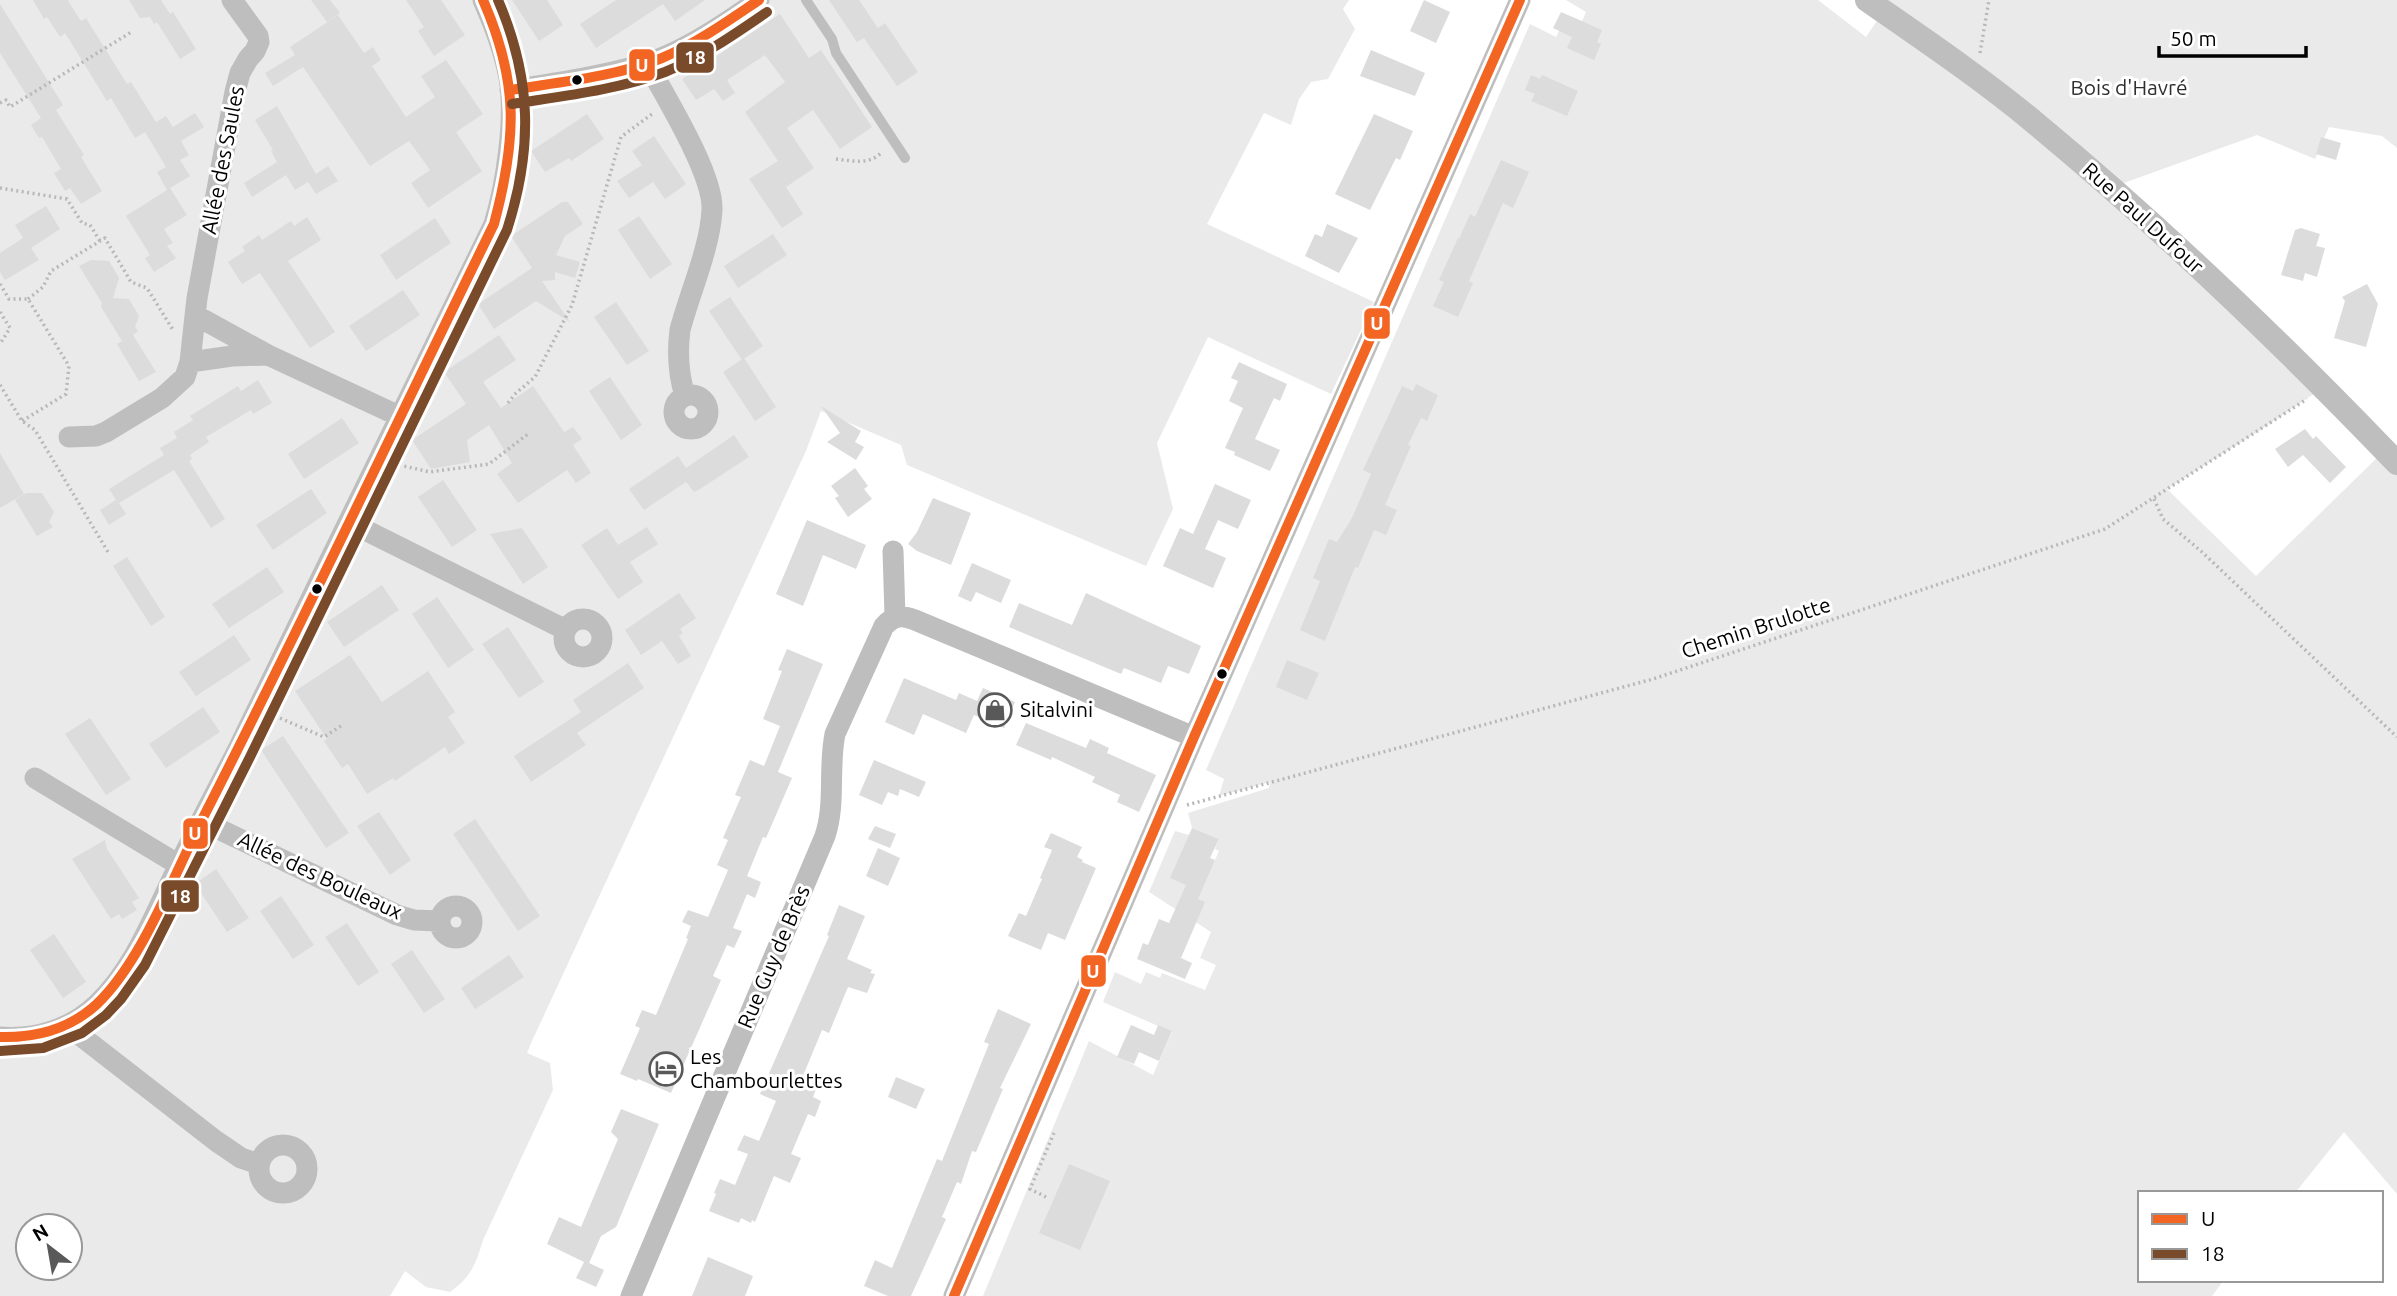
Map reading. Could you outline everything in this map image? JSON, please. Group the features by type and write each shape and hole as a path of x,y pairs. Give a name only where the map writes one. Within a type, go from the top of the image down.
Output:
{"street":[{"name":"Allée des Saules","path":"193,324 235,92 240,73 259,42 258,36 232,0"},
{"path":"0,1037 16,1038 68,1026 96,1005 117,981 139,945 494,224 507,165 510,90 502,52 483,0"},
{"path":"510,90 647,62 684,46 759,0"},
{"path":"954,1296 1161,812 1520,0"},
{"name":"Rue Paul Dufour","path":"1867,0 2033,121 2109,187 2219,285 2324,387 2397,463"},
{"path":"647,62 704,172 711,195 710,222 680,330 678,363 685,396"},
{"path":"69,437 96,436 174,390 185,377 190,362 193,324 268,355 399,416"},
{"path":"190,362 232,355 268,355"},
{"path":"349,522 566,630"},
{"path":"893,551 895,616 915,620 1194,737"},
{"name":"Rue Guy de Brès","path":"631,1296 825,836 832,809 832,749 835,734 884,626 895,616"},
{"path":"35,778 179,865"},
{"name":"Allée des Bouleaux","path":"202,821 397,915 414,920 439,921"},
{"path":"68,1026 216,1141 241,1158 259,1164"}],"lane":[{"path":"806,0 832,39 836,53 905,158"}],"path":[{"path":"1976,78 1989,0"},
{"path":"0,102 6,100 10,107 133,31"},
{"path":"508,403 536,377 572,305 621,137 668,102"},
{"path":"836,159 862,162 873,160 882,153 882,122"},
{"path":"0,188 67,199 82,223 90,225 100,241"},
{"path":"0,284 9,299 28,299 43,288 51,271 105,238 131,282 147,288 174,331 193,324"},
{"path":"22,421 66,394 69,366 28,299"},
{"path":"0,312 10,328 0,344"},
{"path":"0,385 22,421 35,430 108,552"},
{"name":"Chemin Brulotte","path":"1161,812 1653,679 2105,530 2324,387"},
{"path":"379,459 430,472 489,464 528,434"},
{"path":"2154,499 2163,519 2202,552 2397,737"},
{"path":"257,708 324,737 344,724"},
{"path":"1046,1197 1030,1189 1055,1133"}],"green space":[{"path":"0,0 1349,0 1343,9 1355,29 1328,79 1311,82 1299,99 1291,125 1264,113 1207,224 1374,302 1331,394 1208,337 1157,443 1173,509 1146,566 907,465 901,445 821,411 806,451 527,1053 550,1063 553,1090 483,1240 475,1263 463,1281 450,1292 426,1287 405,1271 390,1296 0,1296"},
{"name":"Bois d'Havré","path":"1566,0 1818,0 1866,37 1883,12 1867,0 2397,0 2397,148 2382,136 2329,127 2315,159 2257,135 2110,188 2324,387 2167,489 2256,576 2385,450 2397,463 2397,1194 2344,1132 2297,1191 2138,1191 2138,1282 2222,1282 2212,1296 983,1296 1089,1041 1153,1075 1172,1032 1103,1002 1115,972 1141,984 1146,972 1160,978 1162,973 1205,990 1216,965 1200,958 1211,932 1149,892 1175,831 1189,835 1209,873 1219,851 1215,849 1219,839 1192,828 1188,813 1269,788 1270,782 1219,796 1224,779 1206,770 1530,24 1556,37 1567,15 1582,21 1586,12"}],"building":[{"path":"33,0 70,0 68,1 81,21 86,18 127,84 131,82 156,122 166,116 173,127 195,113 204,127 181,141 189,155 180,160 190,176 170,188 187,215 164,229 173,243 167,246 176,258 154,272 145,258 150,255 126,216 167,190 157,172 166,167 145,132 135,138 111,98 107,101 65,33 60,37 47,17 44,19"},
{"path":"129,0 161,0 170,14 173,12 196,49 180,59 157,22 154,24 150,17 140,18"},
{"path":"311,0 330,0 340,13 327,22"},
{"path":"406,0 441,0 465,35 434,56 418,31 424,27"},
{"path":"512,0 547,0 563,25 539,41"},
{"path":"616,0 705,0 675,21 663,4 596,48 580,24"},
{"path":"829,0 859,0 878,28 885,23 918,72 897,86 864,38 857,42"},
{"path":"1424,0 1450,12 1436,43 1410,31"},
{"path":"0,4 63,105 56,110 84,155 81,157 102,191 81,204 70,188 65,191 54,173 61,169 42,137 39,138 31,125 41,118 0,53"},
{"path":"1561,12 1602,30 1597,42 1601,44 1594,60 1567,48 1572,37 1553,28"},
{"path":"780,14 809,58 821,50 872,127 840,149 813,110 787,128 814,168 786,187 803,214 782,228 749,179 778,161 745,112 785,82 765,55 727,80 735,93 723,101 714,89 696,100 682,79"},
{"path":"338,15 364,53 373,47 381,60 372,66 406,117 435,97 421,76 446,60 483,114 456,132 482,171 428,208 411,183 430,170 409,141 370,166 303,67 273,86 265,73 295,55 290,47"},
{"path":"1371,50 1425,73 1415,96 1360,76"},
{"path":"1531,75 1540,79 1542,75 1578,91 1567,116 1531,101 1535,94 1525,90"},
{"path":"277,106 316,174 328,166 338,181 316,194 308,182 295,190 286,175 252,197 244,183 277,162 255,120"},
{"path":"587,114 604,139 571,161 569,158 545,172 531,151"},
{"path":"1374,114 1413,131 1400,160 1396,158 1370,210 1335,194"},
{"path":"654,136 686,184 665,199 653,182 629,198 617,181 642,165 632,151"},
{"path":"2321,137 2341,143 2336,160 2316,154"},
{"path":"1501,160 1529,172 1513,208 1503,203 1469,281 1473,283 1458,317 1433,306 1444,282 1439,280 1470,214 1475,217"},
{"path":"562,202 568,202 583,224 565,236 556,255 580,262 575,278 555,272 555,280 542,281 570,322 536,301 494,329 478,304 532,268 511,236"},
{"path":"46,206 60,229 31,248 39,260 5,280 0,272 0,253 23,238 15,225"},
{"path":"639,216 672,264 650,279 618,230"},
{"path":"307,217 321,240 288,261 335,332 310,348 260,273 242,284 228,262 245,251 242,247 259,235 262,240 291,221 294,226"},
{"path":"435,218 451,243 396,280 380,255"},
{"path":"1327,224 1358,238 1339,273 1305,256 1315,234 1322,237"},
{"path":"2301,228 2320,234 2316,246 2325,248 2317,277 2305,273 2303,281 2281,275 2295,230"},
{"path":"773,234 787,255 738,288 724,266"},
{"path":"91,260 109,261 119,278 113,298 129,299 139,316 135,327 138,331 133,335 156,372 139,381 117,344 122,341 79,266"},
{"path":"2367,284 2378,304 2366,347 2334,338 2345,301 2342,297"},
{"path":"403,290 420,315 366,351 349,326"},
{"path":"730,297 763,346 742,360 709,311"},
{"path":"616,302 649,351 627,365 594,317"},
{"path":"499,335 516,360 483,382 501,408 533,386 564,432 573,427 582,439 573,445 591,473 576,483 567,470 518,503 497,474 512,463 489,425 467,440 470,462 431,469 412,440 466,404 444,372"},
{"path":"744,358 776,407 755,421 723,372"},
{"path":"1239,362 1287,384 1280,401 1274,398 1255,439 1280,450 1270,471 1234,455 1235,452 1225,448 1243,408 1229,401 1238,381 1231,378"},
{"path":"610,377 642,425 621,440 589,391"},
{"path":"258,380 272,403 253,414 251,410 206,437 209,442 190,455 192,459 189,461 225,519 211,528 174,470 119,503 126,514 109,525 100,510 116,500 109,489 164,455 160,448 177,438 174,432 193,420 190,416 238,386 241,391"},
{"path":"1416,384 1438,395 1427,421 1421,418 1385,505 1397,510 1386,535 1374,530 1358,568 1355,567 1325,641 1300,630 1320,581 1313,578 1329,539 1337,542 1352,518 1371,474 1363,470 1402,386 1413,391"},
{"path":"821,406 861,431 855,442 864,447 856,460 827,442 840,433"},
{"path":"342,418 359,443 304,479 288,454"},
{"path":"2305,429 2313,439 2316,436 2346,467 2330,483 2303,455 2288,467 2275,449"},
{"path":"734,435 749,457 700,489 694,492 686,482 644,510 629,489 678,456 686,468"},
{"path":"0,453 24,494 0,508"},
{"path":"855,468 868,486 864,489 872,499 848,517 835,498 839,496 831,486"},
{"path":"443,480 477,530 452,547 418,497"},
{"path":"1215,484 1251,500 1238,529 1218,520 1205,549 1226,558 1213,588 1163,566 1180,528 1193,534"},
{"path":"311,489 327,513 273,550 256,525"},
{"path":"26,493 42,493 54,512 49,522 53,527 37,536 15,500"},
{"path":"933,498 971,513 951,565 917,551 908,544 917,532"},
{"path":"807,520 866,545 856,569 823,555 803,606 776,594"},
{"path":"647,527 658,544 630,562 643,582 618,599 581,545 607,528 618,545"},
{"path":"522,528 548,567 523,584 490,534"},
{"path":"127,557 165,617 151,626 113,566"},
{"path":"972,563 1011,580 1001,603 976,592 971,602 958,596"},
{"path":"267,567 284,592 229,628 212,604"},
{"path":"382,585 399,610 344,647 327,622"},
{"path":"679,593 696,618 680,629 683,633 679,636 691,656 678,664 662,641 641,655 625,630"},
{"path":"1086,593 1201,646 1189,674 1168,666 1161,683 1124,668 1121,674 1009,627 1019,603 1072,625"},
{"path":"437,597 474,650 448,668 412,614"},
{"path":"508,627 544,682 519,698 482,644"},
{"path":"234,635 251,660 196,696 179,672"},
{"path":"787,649 823,664 778,772 792,778 747,876 761,882 755,898 747,894 733,928 742,931 734,948 727,945 713,976 721,980 671,1093 620,1074 640,1028 635,1026 642,1010 656,1015 688,939 686,938 691,926 682,922 688,910 708,917 728,870 717,865 728,840 723,838 741,797 735,795 750,760 764,766 780,726 763,719 782,671 778,670"},
{"path":"350,655 382,702 428,671 455,712 448,717 465,743 449,754 445,747 395,781 393,778 367,794 348,764 342,768 324,741 327,739 295,691"},
{"path":"1287,660 1319,673 1307,700 1276,687"},
{"path":"628,663 644,688 577,733 586,745 531,782 514,756 581,712 573,700"},
{"path":"904,678 956,700 959,693 977,701 983,688 1015,702 1004,728 974,715 966,733 923,714 914,735 885,722"},
{"path":"203,707 220,732 166,768 149,744"},
{"path":"90,718 131,779 106,795 65,734"},
{"path":"1026,723 1086,748 1090,739 1109,748 1107,753 1156,775 1139,812 1117,802 1120,795 1092,782 1095,777 1052,757 1051,760 1016,745"},
{"path":"283,736 349,833 326,848 261,750"},
{"path":"874,760 926,782 919,797 900,789 898,796 888,792 882,805 859,795"},
{"path":"379,812 411,860 390,875 357,826"},
{"path":"475,819 540,916 518,931 453,834"},
{"path":"875,826 896,834 890,848 868,839"},
{"path":"1192,828 1219,839 1210,858 1215,860 1198,899 1205,902 1181,958 1192,963 1185,979 1137,959 1143,943 1148,945 1159,919 1169,923 1186,885 1170,878"},
{"path":"1051,833 1082,847 1077,857 1096,868 1065,940 1048,933 1041,950 1008,936 1019,913 1026,916 1042,879 1040,878 1052,850 1044,847"},
{"path":"105,840 107,849 139,898 132,902 137,910 122,919 119,914 111,919 72,859"},
{"path":"878,848 900,858 888,886 866,876"},
{"path":"216,869 249,918 227,932 195,884"},
{"path":"281,896 314,945 293,959 260,911"},
{"path":"839,905 865,916 847,959 872,970 870,973 875,974 867,993 848,987 829,1033 822,1030 800,1083 816,1089 813,1097 821,1101 815,1117 808,1114 791,1154 801,1158 790,1183 774,1176 755,1222 741,1218 739,1223 709,1211 716,1194 714,1193 720,1179 735,1185 748,1154 737,1150 744,1135 759,1141 776,1101 760,1094 829,936 827,935"},
{"path":"347,923 379,972 358,986 325,937"},
{"path":"54,934 86,982 63,998 30,950"},
{"path":"412,950 445,999 424,1013 391,964"},
{"path":"509,955 524,977 475,1009 461,988"},
{"path":"998,1009 1031,1024 1000,1088 1003,1089 976,1152 972,1151 961,1184 957,1182 942,1217 946,1219 911,1296 888,1296 864,1286 875,1260 892,1268 937,1159 942,1161 989,1044 984,1042"},
{"path":"1131,1025 1154,1035 1158,1025 1172,1031 1159,1061 1139,1052 1134,1064 1117,1057"},
{"path":"896,1077 925,1089 916,1109 888,1097"},
{"path":"621,1109 659,1124 616,1227 601,1236 589,1263 604,1270 596,1287 576,1278 584,1262 547,1244 559,1217 581,1227 618,1139 611,1132"},
{"path":"1069,1164 1110,1181 1080,1250 1039,1233"},
{"path":"708,1257 753,1276 745,1296 692,1296"}],"transit line":[{"name":"U","path":"0,1037 39,1034 76,1020 97,1004 130,963 158,913 494,224 507,164 511,110 503,58 483,0"},
{"name":"18","path":"0,1051 43,1048 82,1033 106,1015 121,999 145,965 250,757 507,230 521,171 525,114 517,58 498,0"},
{"name":"U","path":"510,90 587,78 644,65 688,46 759,0"},
{"name":"U","path":"954,1296 1194,737 1520,0"},
{"name":"18","path":"512,104 609,88 665,72 705,52 767,12"}],"place":[{"name":"Sitalvini","path":"995,710"},
{"name":"Les Chambourlettes","path":"666,1069"}]}
